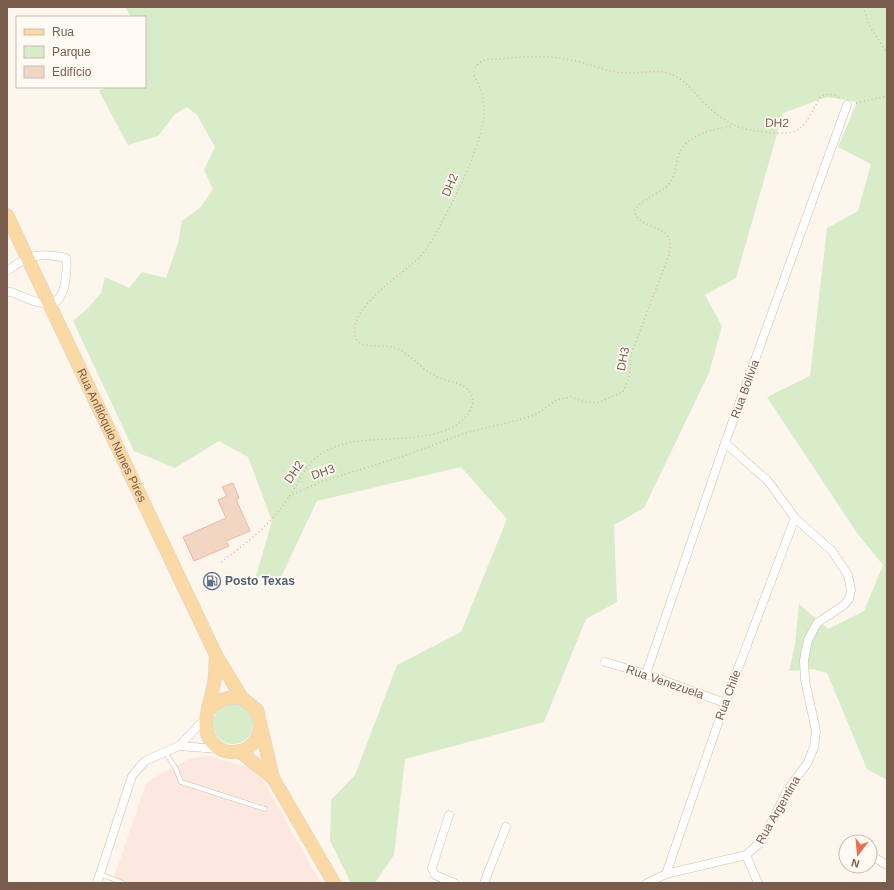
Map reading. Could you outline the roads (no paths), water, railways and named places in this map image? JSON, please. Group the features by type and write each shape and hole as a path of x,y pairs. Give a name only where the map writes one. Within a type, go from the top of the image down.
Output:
{"main road":[{"name":"Rua Anfilóquio Nunes Pires","path":"7,215 216,655 242,698 257,710 260,716 260,729 273,778 334,883"},
{"name":"Rua Anfilóquio Nunes Pires","path":"216,655 214,681 207,714 206,732 214,745 227,751 239,752 273,778"},
{"path":"207,714 213,705 226,697 242,698"},
{"path":"239,752 255,741 260,729"}],"street":[{"name":"Rua Bolívia","path":"646,674 725,443 847,105"},
{"path":"7,271 26,257 43,255 66,258 68,264 64,292 60,299 49,304 42,304 8,290"},
{"name":"Rua Argentina","path":"647,883 666,874 746,855 762,841 787,791 808,762 812,752 816,731 805,680 804,660 808,640 816,623 844,605 849,599 851,590 848,575 832,551 795,518 768,481 725,443"},
{"name":"Rua Chile","path":"666,874 725,703 795,518"},
{"name":"Rua Venezuela","path":"605,662 646,674 725,703"},
{"path":"179,746 207,714"},
{"path":"96,883 132,776 145,761 179,746 220,749"},
{"path":"449,815 432,868 436,875 454,883"},
{"path":"484,883 506,827"},
{"path":"746,855 758,883"},
{"path":"878,860 887,865"}],"lane":[{"path":"165,751 175,767 181,782 265,809"},
{"path":"100,874 123,883"}],"place":[{"name":"Posto Texas","path":"212,581"}]}
